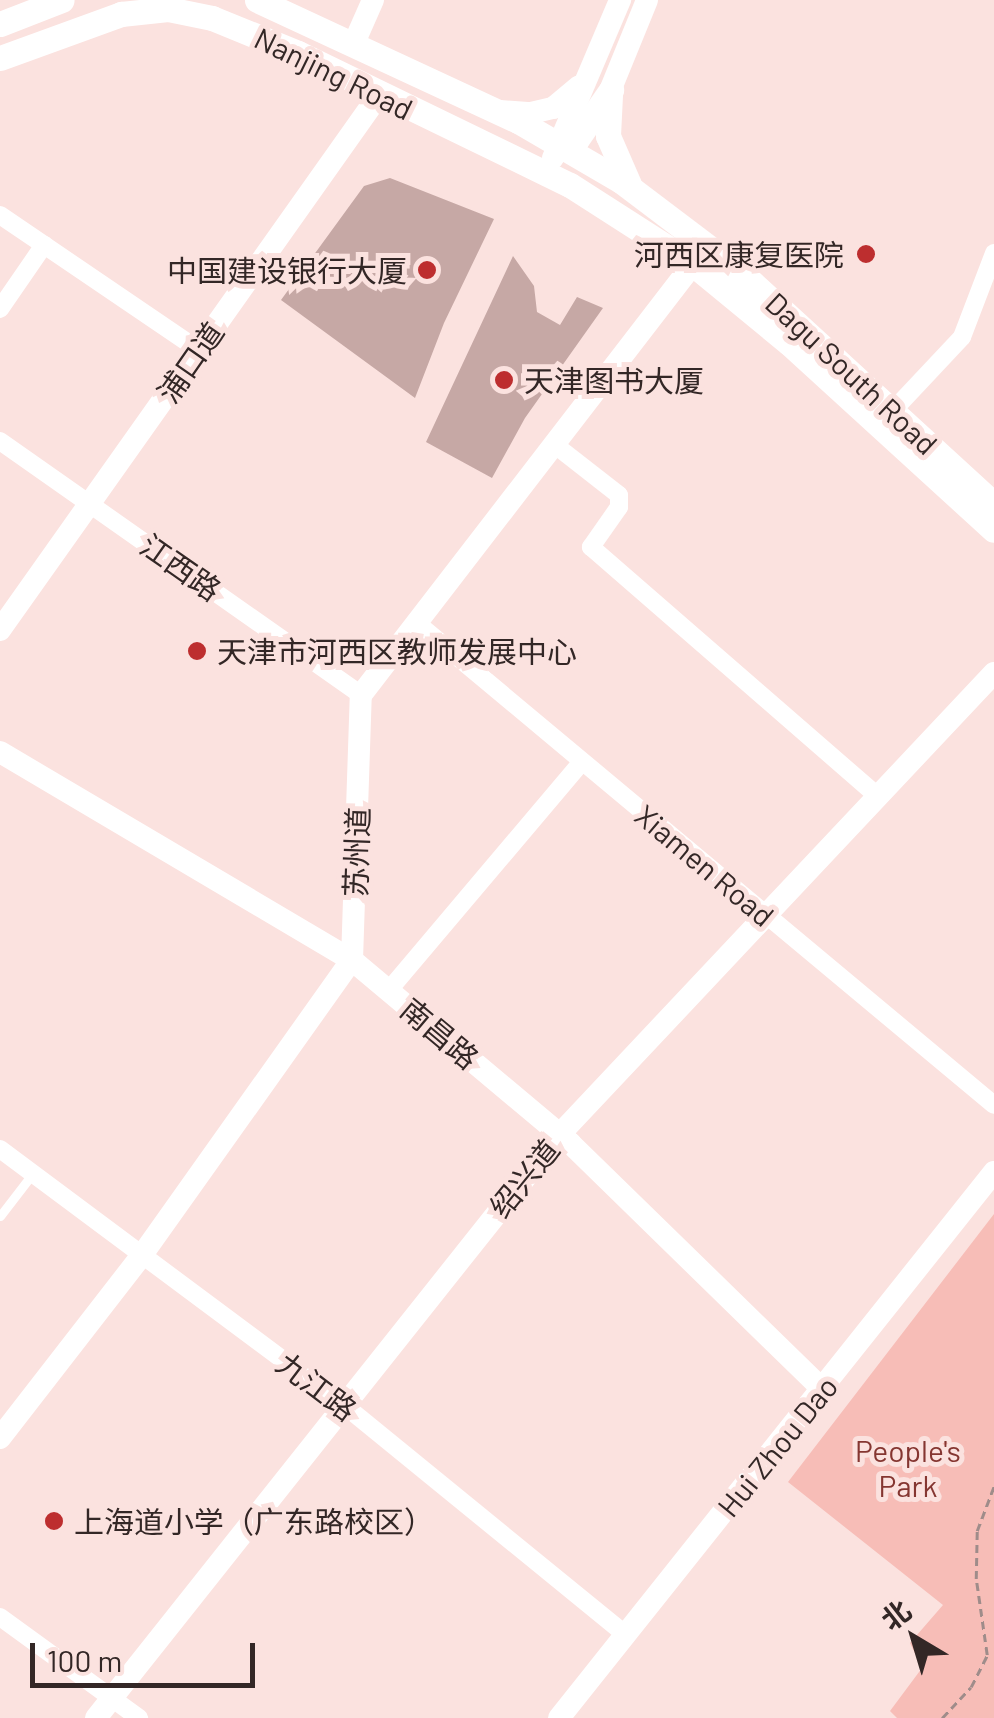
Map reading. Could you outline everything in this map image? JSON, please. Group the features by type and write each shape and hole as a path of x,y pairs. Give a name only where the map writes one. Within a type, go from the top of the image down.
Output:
{"main road":[{"path":"6,22 62,0"},
{"name":"Nanjing Road","path":"257,0 492,110 568,157"},
{"name":"Nanjing Road","path":"0,58 121,14 168,10 252,32 476,142 568,157"},
{"path":"568,157 610,90"},
{"path":"610,90 607,123 611,148 636,192"},
{"name":"Dagu South Road","path":"568,157 636,192 736,268 994,530"},
{"name":"Dagu South Road","path":"568,157 614,212 693,264 994,504"}],"street":[{"path":"6,22 31,0"},
{"path":"354,43 373,0"},
{"path":"568,157 588,76 620,0"},
{"path":"610,90 647,0"},
{"path":"492,110 531,113 553,108 588,76"},
{"name":"浦口道","path":"0,630 379,94"},
{"path":"0,215 198,350"},
{"path":"0,310 44,245"},
{"path":"886,418 962,337 994,252"},
{"path":"361,696 693,264"},
{"name":"江西路","path":"0,441 361,696"},
{"path":"555,445 619,495 619,507 591,547 877,796"},
{"name":"Xiamen Road","path":"418,624 994,1104"},
{"name":"绍兴道","path":"771,920 877,796 994,673"},
{"name":"绍兴道","path":"96,1718 121,1709 348,1409 565,1138 994,690"},
{"name":"苏州道","path":"352,960 361,696"},
{"name":"南昌路","path":"0,752 352,960 565,1138 822,1390"},
{"path":"389,990 582,762"},
{"path":"0,1438 142,1255 352,960"},
{"name":"九江路","path":"0,1148 348,1409 625,1634"},
{"name":"Hui Zhou Dao","path":"559,1718 994,1172"},
{"path":"0,1617 121,1709"}],"lane":[{"path":"0,1216 32,1173"}],"path":[{"path":"942,1718 971,1687 987,1656 976,1579 977,1531 994,1486"}],"green space":[{"name":"People's Park","path":"994,1214 994,1718 897,1718 890,1711 922,1668 910,1643 943,1605 788,1482"}],"building":[{"path":"390,178 494,219 444,323 415,398 281,300 364,186"},
{"name":"天津图书大厦","path":"513,256 534,286 537,312 560,325 577,297 603,308 525,418 492,478 426,442"}],"place":[{"name":"河西区康复医院","path":"866,254"},
{"name":"中国建设银行大厦","path":"427,270"},
{"name":"天津图书大厦","path":"504,380"},
{"name":"天津市河西区教师发展中心","path":"197,651"},
{"name":"上海道小学（广东路校区）","path":"54,1521"}]}
